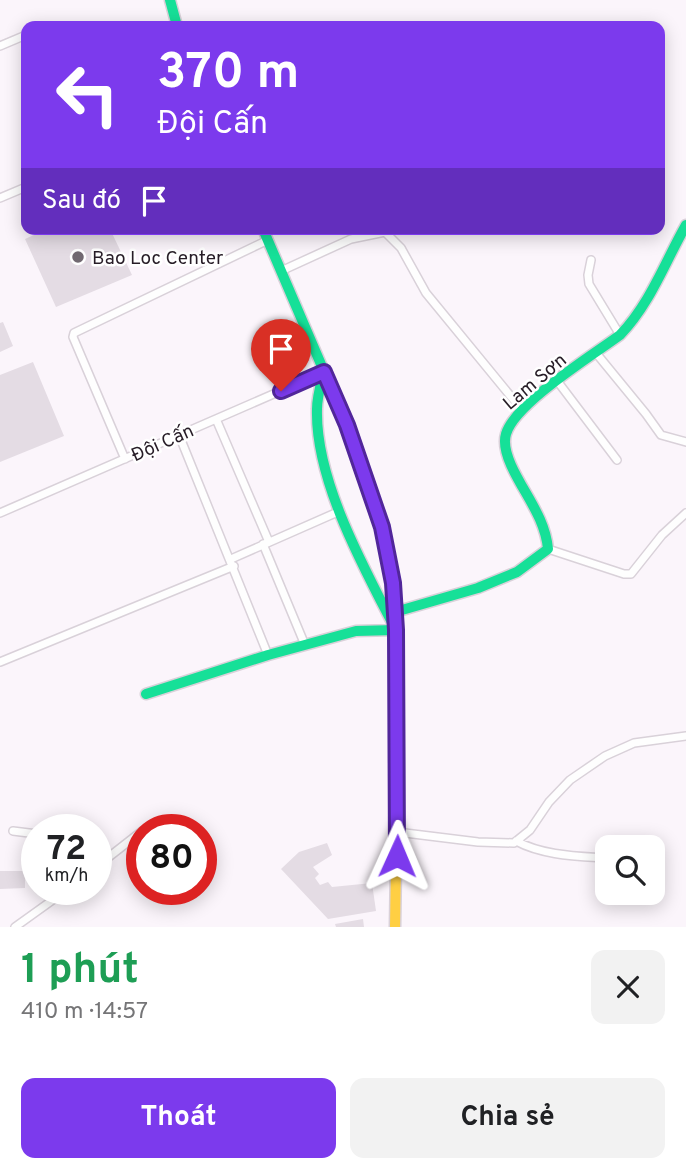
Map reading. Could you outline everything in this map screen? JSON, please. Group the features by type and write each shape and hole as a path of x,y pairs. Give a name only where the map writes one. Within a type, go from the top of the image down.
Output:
{"main road":[{"path":"170,0 176,21"},
{"name":"Lam Sơn","path":"548,549 543,529 509,459 505,439 507,428 522,410 620,335 636,316 686,225"},
{"path":"266,235 347,425 382,527 393,583 396,630 395,927"},
{"path":"324,372 317,412 325,462 340,511 361,562 396,630"},
{"path":"395,612 429,604 517,572 548,549"},
{"path":"146,694 268,655 356,631 396,630"}],"street":[{"path":"0,46 21,37"},
{"path":"0,198 21,189"},
{"path":"281,271 351,239 370,235"},
{"path":"388,235 401,248 426,293 522,410"},
{"path":"125,459 74,337 75,331 268,240"},
{"path":"591,260 589,284 620,335"},
{"path":"596,353 661,435 686,442"},
{"name":"Đội Cấn","path":"0,513 324,372"},
{"path":"558,382 617,460"},
{"path":"216,419 305,645"},
{"path":"179,435 268,655"},
{"path":"0,662 232,562 266,543 340,511"},
{"path":"548,549 631,574 662,536 686,513"},
{"path":"397,832 478,842 514,843 530,830 549,802 570,780 605,756 634,743 686,736"},
{"path":"13,831 21,832"},
{"path":"516,841 530,849 595,857"},
{"path":"112,854 126,843"},
{"path":"15,927 46,905"}],"building":[{"name":"Bao Loc Center","path":"34,235 113,235 132,275 56,307 25,239"},
{"path":"3,322 13,346 0,352 0,323"},
{"path":"33,362 64,436 0,462 0,375"},
{"path":"327,843 332,855 313,867 319,874 315,878 320,885 328,882 332,887 372,883 376,911 328,919 281,869 299,852"},
{"path":"0,871 21,871 21,888 0,889"},
{"path":"363,919 364,927 336,927 335,924"}],"traffic: fast":[{"path":"170,0 176,21"},
{"path":"395,612 478,588 517,572 548,549 543,526 508,458 506,434 512,422 539,394 620,335 631,323 649,296 686,225"},
{"path":"266,235 347,425 382,527 393,583 396,630 397,802"},
{"path":"146,694 268,655 356,631 396,630 356,552 324,465 317,409 324,372"}],"traffic: slow":[{"path":"395,927 397,802"}],"place":[{"name":"Bao Loc Center","path":"78,257"}],"route":[{"path":"281,391 324,372 347,425 382,527 393,583 396,630 397,856"}]}
